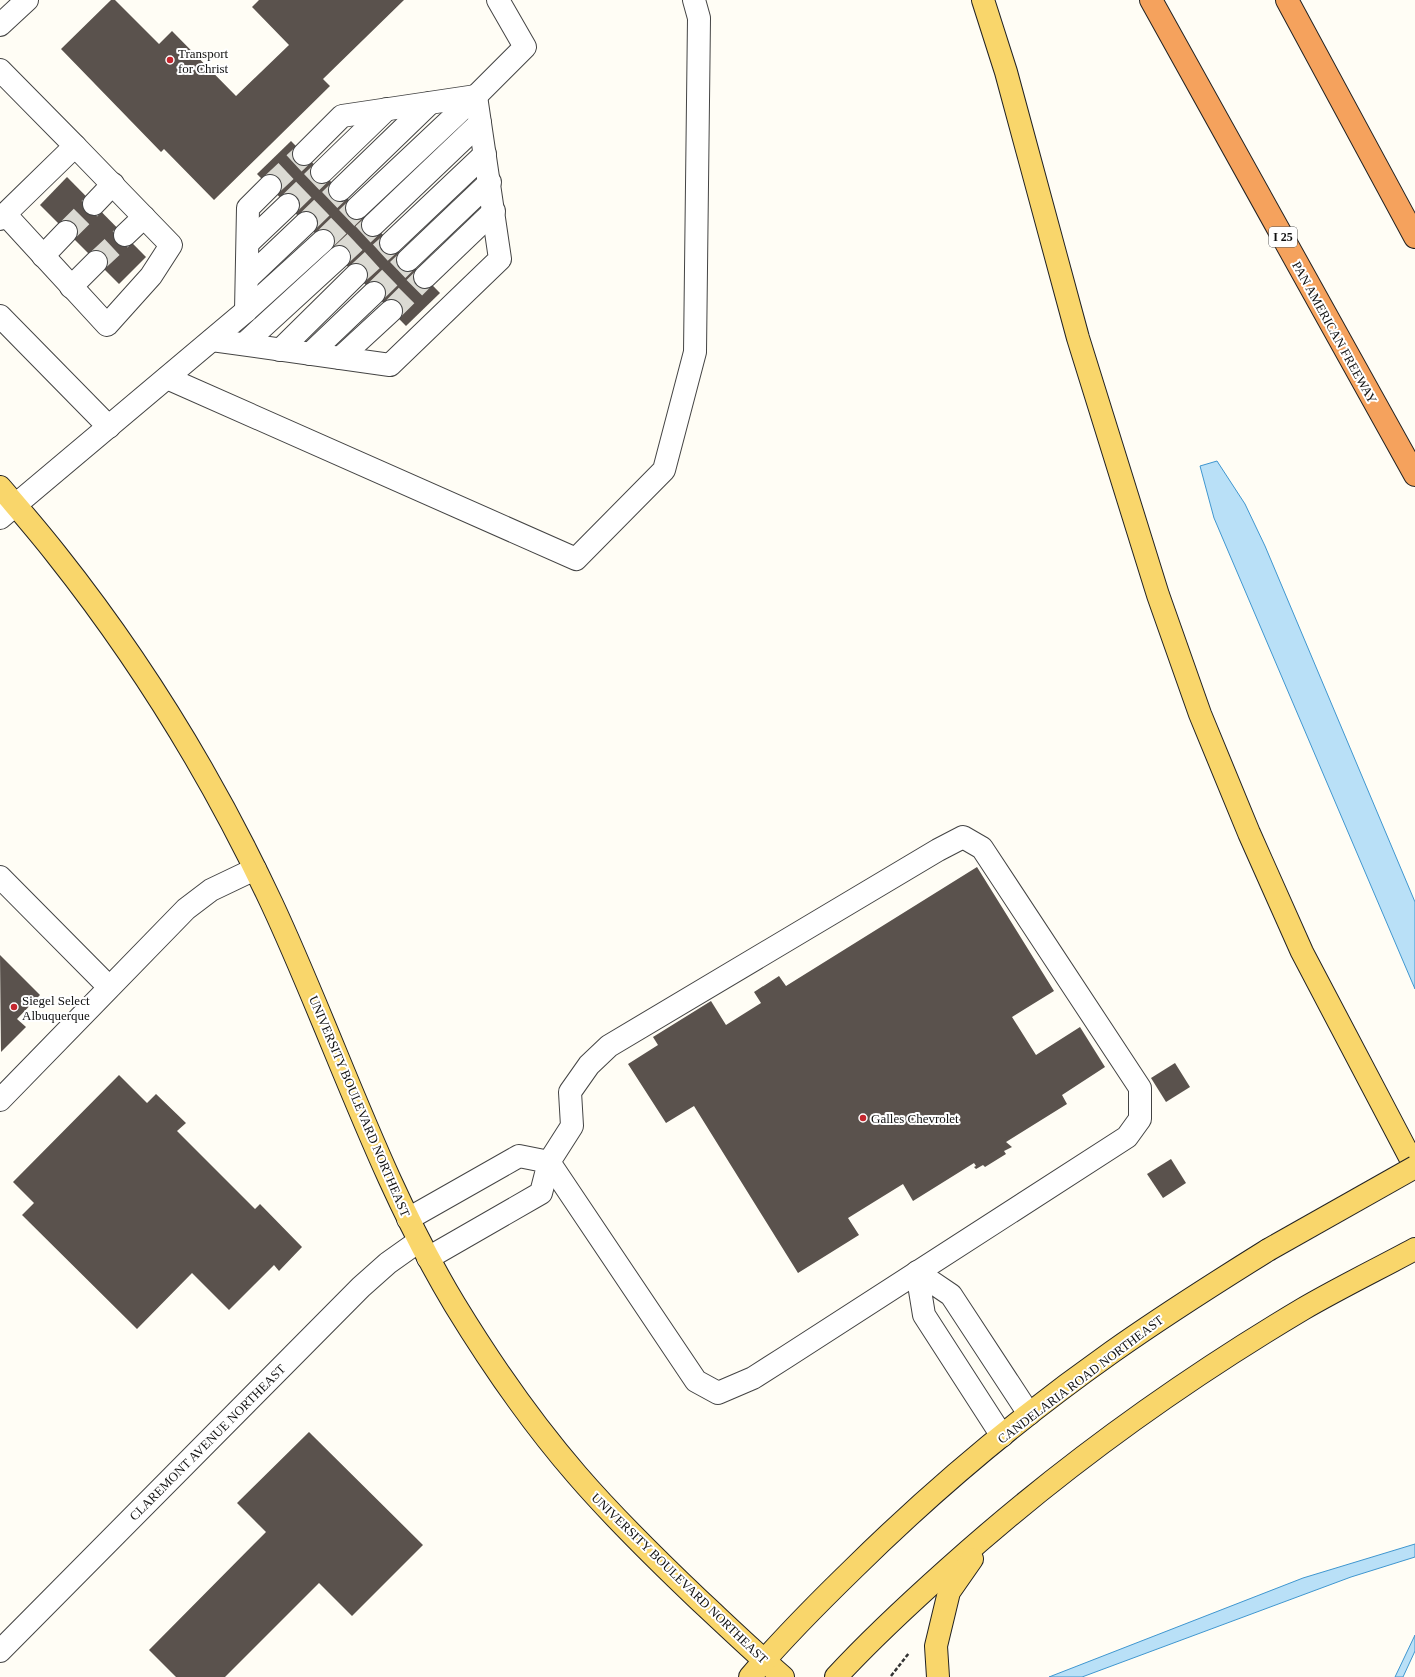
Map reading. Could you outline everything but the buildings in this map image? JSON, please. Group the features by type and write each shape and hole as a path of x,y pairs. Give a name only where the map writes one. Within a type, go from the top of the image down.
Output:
{"highway":[{"name":"PAN AMERICAN FREEWAY","path":"1151,0 1415,475"},
{"path":"1288,0 1415,237"}],"main road":[{"path":"983,0 1006,72 1078,338 1158,595 1200,714 1249,833 1302,952 1415,1167"},
{"name":"UNIVERSITY BOULEVARD NORTHEAST","path":"0,487 8,512 74,578 106,621 153,690 236,831 304,976 388,1177 408,1219 454,1303 492,1364 532,1420 575,1474 621,1524 764,1661 783,1677"},
{"name":"CANDELARIA ROAD NORTHEAST","path":"750,1677 827,1595 894,1529 964,1467 1029,1414 1118,1348 1188,1300 1268,1250 1415,1167"},
{"path":"836,1677 919,1595 990,1531 1064,1470 1142,1413 1222,1359 1304,1309 1415,1249"},
{"path":"938,1677 936,1646 949,1592 990,1531"}],"street":[{"path":"0,25 27,0"},
{"path":"357,208 476,96 525,47 498,0"},
{"path":"167,378 576,559 664,470 695,352 699,18 694,0"},
{"path":"0,70 113,184 172,245 151,276 107,326 43,256 2,217 75,146"},
{"path":"304,154 342,116 476,96"},
{"path":"212,340 390,365 500,259 490,182 476,96"},
{"path":"340,190 430,103"},
{"path":"322,172 387,110"},
{"path":"373,225 480,122"},
{"path":"391,243 485,154"},
{"path":"408,260 490,182"},
{"path":"94,204 113,184"},
{"path":"246,311 248,208 270,186"},
{"path":"248,243 288,205"},
{"path":"424,277 494,211"},
{"path":"125,235 144,217"},
{"path":"247,278 306,223"},
{"path":"43,256 66,232"},
{"path":"8,512 246,311 323,241"},
{"path":"244,344 339,258"},
{"path":"71,287 96,262"},
{"path":"280,350 356,275"},
{"path":"310,354 374,293"},
{"path":"340,358 391,310"},
{"path":"0,316 109,426"},
{"name":"CLAREMONT AVENUE NORTHEAST","path":"0,1651 360,1287 388,1263 424,1249 541,1193 549,1162 572,1126 570,1092 589,1065 609,1046 938,850 963,837 982,848 1140,1088 1140,1119 1127,1137 917,1272"},
{"path":"0,1100 186,909 211,890 255,869"},
{"path":"0,877 109,987"},
{"path":"408,1219 519,1156 549,1162 696,1381 718,1393 753,1378 917,1272"},
{"path":"917,1272 951,1295 1029,1414"},
{"path":"917,1272 924,1315 1002,1436"}],"path":[{"path":"891,1676 913,1647"}],"water":[{"path":"1217,461 1245,504 1265,546 1415,902 1415,989 1214,518 1200,466"},
{"path":"1415,1544 1415,1557 1351,1577 1082,1677 1049,1677 1303,1578"},
{"path":"1415,1635 1415,1651 1403,1677 1395,1677"}],"tunnel":[{"path":"270,186 304,154"},
{"path":"288,205 322,172"},
{"path":"306,223 340,190"},
{"path":"66,232 94,204"},
{"path":"323,241 357,208"},
{"path":"339,257 373,225"},
{"path":"96,262 125,235"},
{"path":"356,275 391,243"},
{"path":"374,293 408,260"},
{"path":"391,311 425,277"}],"place":[{"name":"Transport for Christ","path":"170,60"},
{"name":"Siegel Select Albuquerque","path":"14,1007"},
{"name":"Galles Chevrolet","path":"863,1118"}]}
